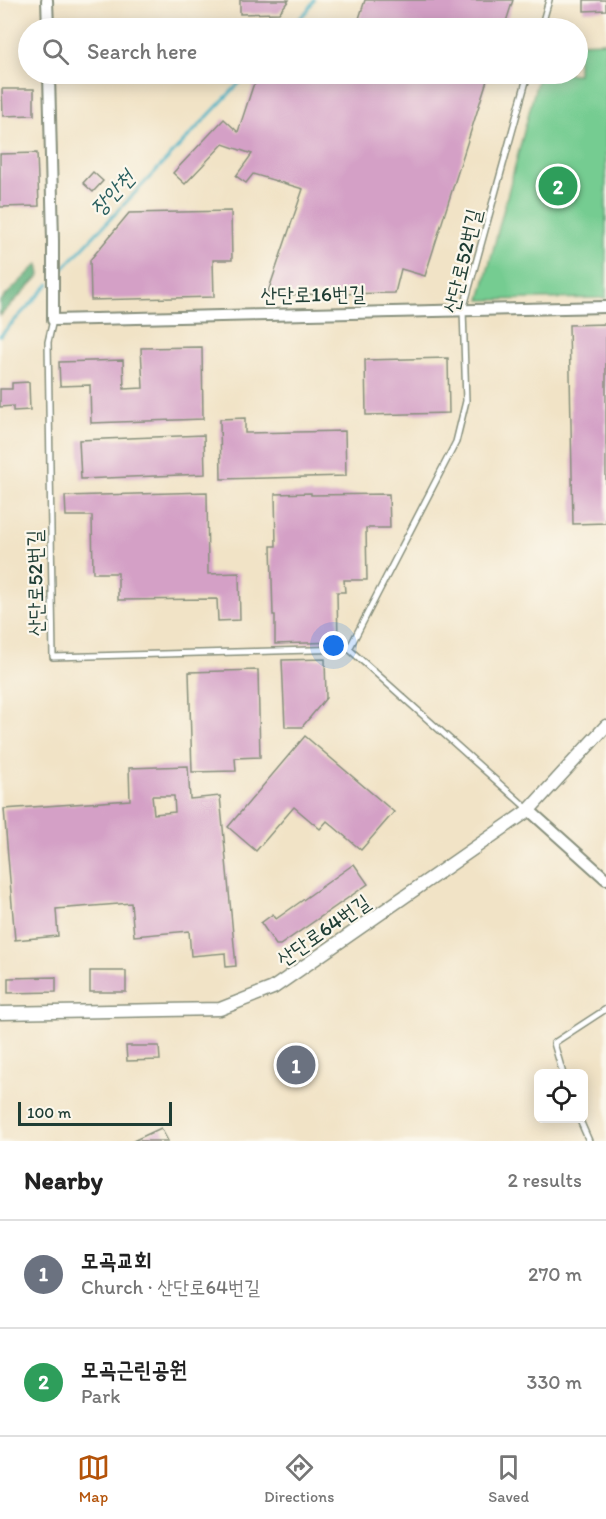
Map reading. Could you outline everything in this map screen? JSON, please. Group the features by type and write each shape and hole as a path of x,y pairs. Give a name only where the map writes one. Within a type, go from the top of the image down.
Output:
{"street":[{"path":"47,0 48,18"},
{"path":"49,84 53,320"},
{"name":"산단로16번길","path":"53,320 606,307"},
{"name":"산단로64번길","path":"0,1013 220,1009 273,988 529,810 606,726"},
{"path":"529,810 606,879"}],"lane":[{"path":"544,18 549,0"},
{"name":"산단로52번길","path":"53,320 48,342 53,657 349,649 456,442 466,401 462,310 525,84"},
{"path":"349,649 529,810"},
{"path":"562,1069 554,1043 606,1009"},
{"path":"581,1123 589,1141"}],"green space":[{"path":"606,42 606,298 480,300 536,84 588,84 588,43"},
{"path":"38,264 40,275 0,316 0,301"}],"building":[{"path":"240,0 289,0 279,13 240,14"},
{"path":"365,0 513,0 507,18 359,18"},
{"path":"584,0 606,0 606,10 584,11"},
{"path":"255,84 486,84 425,276 401,269 395,293 267,295 303,189 253,174 246,183 236,176 252,154 223,144 185,184 173,173 224,119 238,132"},
{"path":"2,89 34,89 34,115 3,116"},
{"path":"37,153 39,206 0,207 0,154"},
{"path":"93,172 103,181 93,192 83,183"},
{"path":"231,211 232,260 213,260 214,297 91,300 90,260 129,213"},
{"path":"606,324 606,523 573,524 569,325"},
{"path":"202,347 203,419 91,423 90,385 60,386 59,362 123,360 124,389 143,388 141,348"},
{"path":"448,358 449,413 366,415 365,360"},
{"path":"29,382 30,410 13,411 13,406 0,407 0,389 12,389 12,383"},
{"path":"245,418 245,433 345,431 346,476 221,479 220,419"},
{"path":"204,435 205,474 81,479 79,440"},
{"path":"207,492 208,574 239,573 240,620 218,621 217,599 118,600 118,573 93,573 92,516 66,516 65,496"},
{"path":"311,493 311,495 389,494 390,528 366,528 367,580 344,580 345,592 337,592 338,642 275,644 271,546 276,546 275,494"},
{"path":"325,659 326,698 302,727 285,727 282,660"},
{"path":"258,670 260,757 235,758 236,771 192,772 189,672"},
{"path":"305,736 394,812 361,850 327,821 320,829 294,807 256,851 228,827"},
{"path":"188,766 190,799 220,796 236,966 226,967 225,953 191,956 189,931 134,936 131,903 56,909 58,936 15,940 4,809 130,800 129,768","holes":["152,796 174,796 175,812 154,814"]},
{"path":"354,864 368,884 280,945 276,945 261,923 273,914 276,919"},
{"path":"90,971 126,971 126,992 90,992"},
{"path":"56,977 56,992 8,993 8,978"},
{"path":"126,1046 159,1046 160,1060 127,1061"},
{"path":"302,1054 306,1081 290,1083 286,1057"},
{"path":"161,1128 168,1141 133,1141"}],"waterway":[{"name":"장안천","path":"300,18 314,0"},
{"name":"장안천","path":"55,277 238,84"},
{"name":"장안천","path":"0,336 49,284"}],"place":[{"name":"모곡근린공원","path":"558,186"},
{"name":"모곡교회","path":"296,1065"}]}
